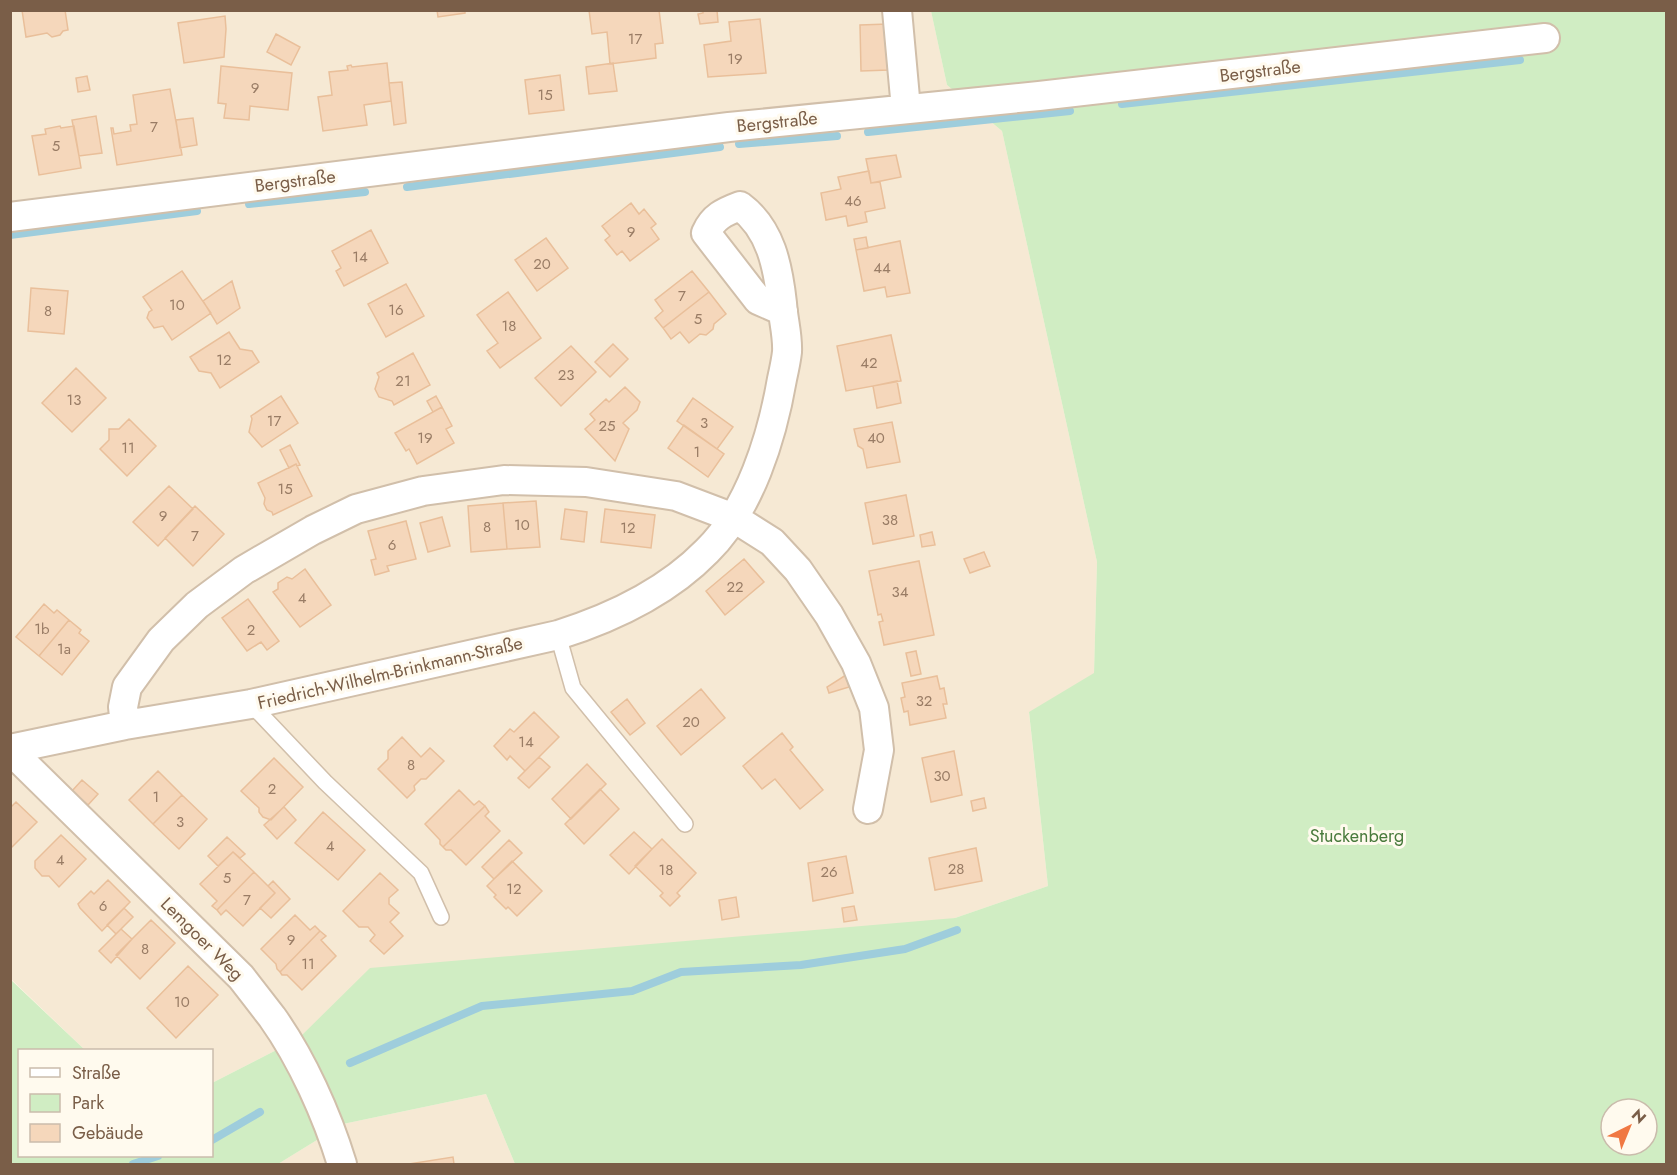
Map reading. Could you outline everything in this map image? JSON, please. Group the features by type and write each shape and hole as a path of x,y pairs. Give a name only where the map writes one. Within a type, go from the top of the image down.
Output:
{"street":[{"path":"897,10 906,109"},
{"name":"Bergstraße","path":"10,218 729,128 1039,96 1545,38"},
{"name":"Friedrich-Wilhelm-Brinkmann-Straße","path":"10,749 125,725 251,704 558,635 598,622 659,590 708,551 734,518 763,459 778,405 787,352 783,311"},
{"path":"125,725 123,708 127,687 161,640 190,612 244,570 313,530 356,508 423,491 504,480 586,482 675,496 734,518 772,542 798,570 829,615 856,663 874,708 879,750 868,808"},
{"name":"Lemgoer Weg","path":"10,749 241,977 273,1019 294,1054 321,1108 342,1164"}],"lane":[{"path":"558,635 573,688 685,824"},
{"path":"251,704 325,782 421,873 441,917"}],"shaded area":[{"path":"10,11 931,11 947,85 1002,131 1097,562 1094,674 1029,713 1048,886 955,918 298,1039 213,1082 213,1049 84,1049 11,979"},
{"path":"486,1094 515,1164 278,1164 343,1124"}],"green space":[{"name":"Stuckenberg","path":"931,11 1666,11 1666,1164 515,1164 486,1094 343,1124 278,1164 11,1164 10,979 84,1049 18,1049 18,1157 213,1157 213,1082 298,1039 370,968 955,918 1048,886 1029,712 1094,673 1097,562 1002,131 947,85"}],"building":[{"path":"22,10 65,10 68,30 52,37 47,33 26,37"},
{"path":"437,10 465,10 465,13 438,17"},
{"path":"589,10 659,10 663,43 655,44 656,58 610,64 607,32 592,34"},
{"path":"703,10 717,10 718,22 700,24 698,14 703,13"},
{"path":"225,16 224,57 184,63 178,23"},
{"path":"760,19 766,73 708,77 704,45 731,41 729,22"},
{"path":"888,24 889,70 861,71 860,25"},
{"path":"276,34 300,47 291,65 267,52"},
{"path":"387,63 391,101 364,105 367,125 323,131 318,97 332,95 329,72 348,70 347,66 351,65 352,67"},
{"path":"613,63 617,91 589,94 586,67"},
{"path":"221,66 292,73 288,110 250,106 249,120 224,118 226,104 218,103"},
{"path":"560,75 564,110 529,114 525,80"},
{"path":"87,76 90,90 78,92 76,78"},
{"path":"402,82 406,123 394,125 389,83"},
{"path":"170,89 182,155 117,165 111,128 114,134 131,131 130,125 137,124 133,95"},
{"path":"96,116 102,153 79,156 72,120"},
{"path":"193,118 197,145 180,148 176,120"},
{"path":"60,126 61,128 74,126 81,168 39,175 32,136 46,134 45,129"},
{"path":"896,155 901,177 871,183 866,159"},
{"path":"869,171 871,183 880,182 885,208 865,212 867,222 848,226 846,216 826,220 821,193 841,189 838,177"},
{"path":"631,203 639,214 644,209 656,224 651,228 659,239 630,261 622,251 617,255 605,240 610,236 602,226"},
{"path":"371,230 388,263 344,286 336,271 341,268 332,251"},
{"path":"866,237 868,248 856,250 854,239"},
{"path":"546,238 568,268 537,291 515,260"},
{"path":"900,241 910,293 887,297 885,287 864,291 856,250"},
{"path":"182,271 211,313 172,340 163,326 154,328 147,318 152,310 143,297"},
{"path":"692,271 709,292 663,328 655,318 663,311 655,300"},
{"path":"232,281 240,308 217,324 203,301"},
{"path":"406,284 424,316 386,337 368,304"},
{"path":"31,288 68,291 64,334 28,331"},
{"path":"508,292 541,338 500,368 487,351 498,343 477,315"},
{"path":"709,292 726,314 706,335 700,334 689,343 680,332 671,339 663,328"},
{"path":"229,332 240,349 252,351 259,362 220,388 211,373 199,371 190,357"},
{"path":"891,335 901,381 846,391 837,346"},
{"path":"613,344 628,359 610,377 595,362"},
{"path":"571,346 596,372 561,406 535,378"},
{"path":"413,353 430,385 394,405 392,401 379,397 375,389 379,377 377,373"},
{"path":"76,368 106,398 72,432 42,403"},
{"path":"897,381 901,403 877,408 873,386"},
{"path":"625,387 640,402 637,410 623,423 629,429 615,461 585,429 595,420 590,414 606,399 609,402"},
{"path":"281,396 298,423 262,447 249,432 251,416"},
{"path":"436,396 442,407 433,412 427,401"},
{"path":"693,398 733,427 717,449 677,421"},
{"path":"442,407 452,426 446,429 454,443 417,464 409,449 406,451 395,433"},
{"path":"129,419 156,446 127,476 100,449 109,440 109,429 119,429"},
{"path":"892,422 900,462 867,468 863,449 858,446 854,429"},
{"path":"684,425 724,454 708,477 668,448"},
{"path":"290,445 300,465 296,464 289,468 280,450"},
{"path":"296,464 312,496 273,515 264,504 265,498 258,483"},
{"path":"169,486 193,509 158,546 133,522"},
{"path":"906,495 914,536 873,544 865,503"},
{"path":"536,501 540,547 507,549 503,503"},
{"path":"503,503 507,549 471,552 468,506"},
{"path":"195,506 224,534 193,566 165,538"},
{"path":"565,509 587,512 584,542 561,539"},
{"path":"605,509 655,515 651,548 601,542"},
{"path":"442,517 450,546 428,552 420,523"},
{"path":"406,521 416,559 387,566 389,571 375,575 371,560 376,559 368,531"},
{"path":"932,532 935,545 922,547 920,535"},
{"path":"984,552 990,566 970,573 964,559"},
{"path":"744,559 764,582 725,615 706,591"},
{"path":"919,561 934,635 884,645 879,622 883,621 881,614 878,615 869,571"},
{"path":"305,569 331,605 300,627 273,592 278,589 278,583 287,577 292,579"},
{"path":"248,599 279,641 267,650 261,642 247,651 222,618"},
{"path":"44,604 54,613 57,610 69,620 39,656 16,637"},
{"path":"69,620 89,641 62,675 39,656"},
{"path":"916,651 921,674 911,676 906,653"},
{"path":"846,675 849,687 829,693 827,687"},
{"path":"937,676 940,689 944,688 947,704 943,704 946,718 910,725 908,711 904,712 901,698 905,697 902,683"},
{"path":"701,689 725,718 681,755 657,726"},
{"path":"627,699 645,723 630,735 611,712"},
{"path":"534,712 559,737 525,771 510,756 507,760 494,746 510,729 514,732"},
{"path":"782,733 793,747 790,750 823,790 800,809 775,779 762,789 743,766"},
{"path":"402,737 421,757 430,748 444,761 426,779 421,779 414,786 415,790 407,798 378,769 388,759 388,751"},
{"path":"954,751 962,795 931,802 922,758"},
{"path":"539,757 550,767 529,788 518,778"},
{"path":"274,758 303,787 271,820 263,817 259,808 241,791"},
{"path":"587,764 606,784 571,819 552,799"},
{"path":"158,771 182,795 153,824 129,800"},
{"path":"82,780 98,794 88,805 72,791"},
{"path":"600,789 619,809 584,844 565,824"},
{"path":"459,790 474,805 479,801 485,806 443,847 440,840 425,824"},
{"path":"182,795 207,819 179,849 153,824"},
{"path":"984,798 986,808 973,811 971,801"},
{"path":"16,802 37,822 10,849 10,808"},
{"path":"485,806 489,812 485,816 500,831 466,865 451,850 443,847"},
{"path":"284,807 296,820 277,839 264,825"},
{"path":"323,812 365,850 338,880 295,843"},
{"path":"634,832 652,849 629,874 610,855"},
{"path":"61,835 86,859 59,887 49,876 42,876 35,868 35,861"},
{"path":"227,837 245,854 240,858 233,852 218,866 208,856"},
{"path":"662,839 696,873 677,893 680,896 670,906 660,896 663,893 635,866"},
{"path":"509,840 522,853 494,879 482,867"},
{"path":"976,848 982,881 935,890 929,858"},
{"path":"233,852 254,872 217,910 212,906 217,901 200,884"},
{"path":"846,856 853,893 813,901 808,863"},
{"path":"512,861 542,891 517,916 494,897 496,895 487,886"},
{"path":"254,872 275,893 243,926 226,910 221,915 217,910"},
{"path":"380,873 398,890 389,898 389,904 399,913 390,922 403,936 384,954 370,941 375,935 368,927 359,927 343,911"},
{"path":"108,880 130,902 102,931 78,904 91,891 94,894"},
{"path":"273,881 290,899 271,918 260,908 275,893 268,886"},
{"path":"736,897 739,917 722,920 719,900"},
{"path":"854,906 857,920 844,922 842,908"},
{"path":"124,908 133,917 116,934 107,925"},
{"path":"295,915 310,930 315,926 320,931 280,972 276,964 261,949"},
{"path":"151,920 175,943 140,979 116,955"},
{"path":"121,929 132,939 111,963 99,951"},
{"path":"320,931 326,936 321,940 336,956 302,990 287,975 282,975 280,972"},
{"path":"188,966 218,995 176,1038 147,1008"},
{"path":"453,1157 454,1164 409,1164"}],"waterway":[{"path":"1122,104 1520,60"},
{"path":"868,132 1070,111"},
{"path":"739,144 837,136"},
{"path":"407,187 720,147"},
{"path":"249,204 365,192"},
{"path":"10,235 197,211"},
{"path":"350,1063 482,1006 632,991 681,972 801,965 905,949 957,930"},
{"path":"213,1139 260,1112"},
{"path":"133,1164 155,1157"}]}
